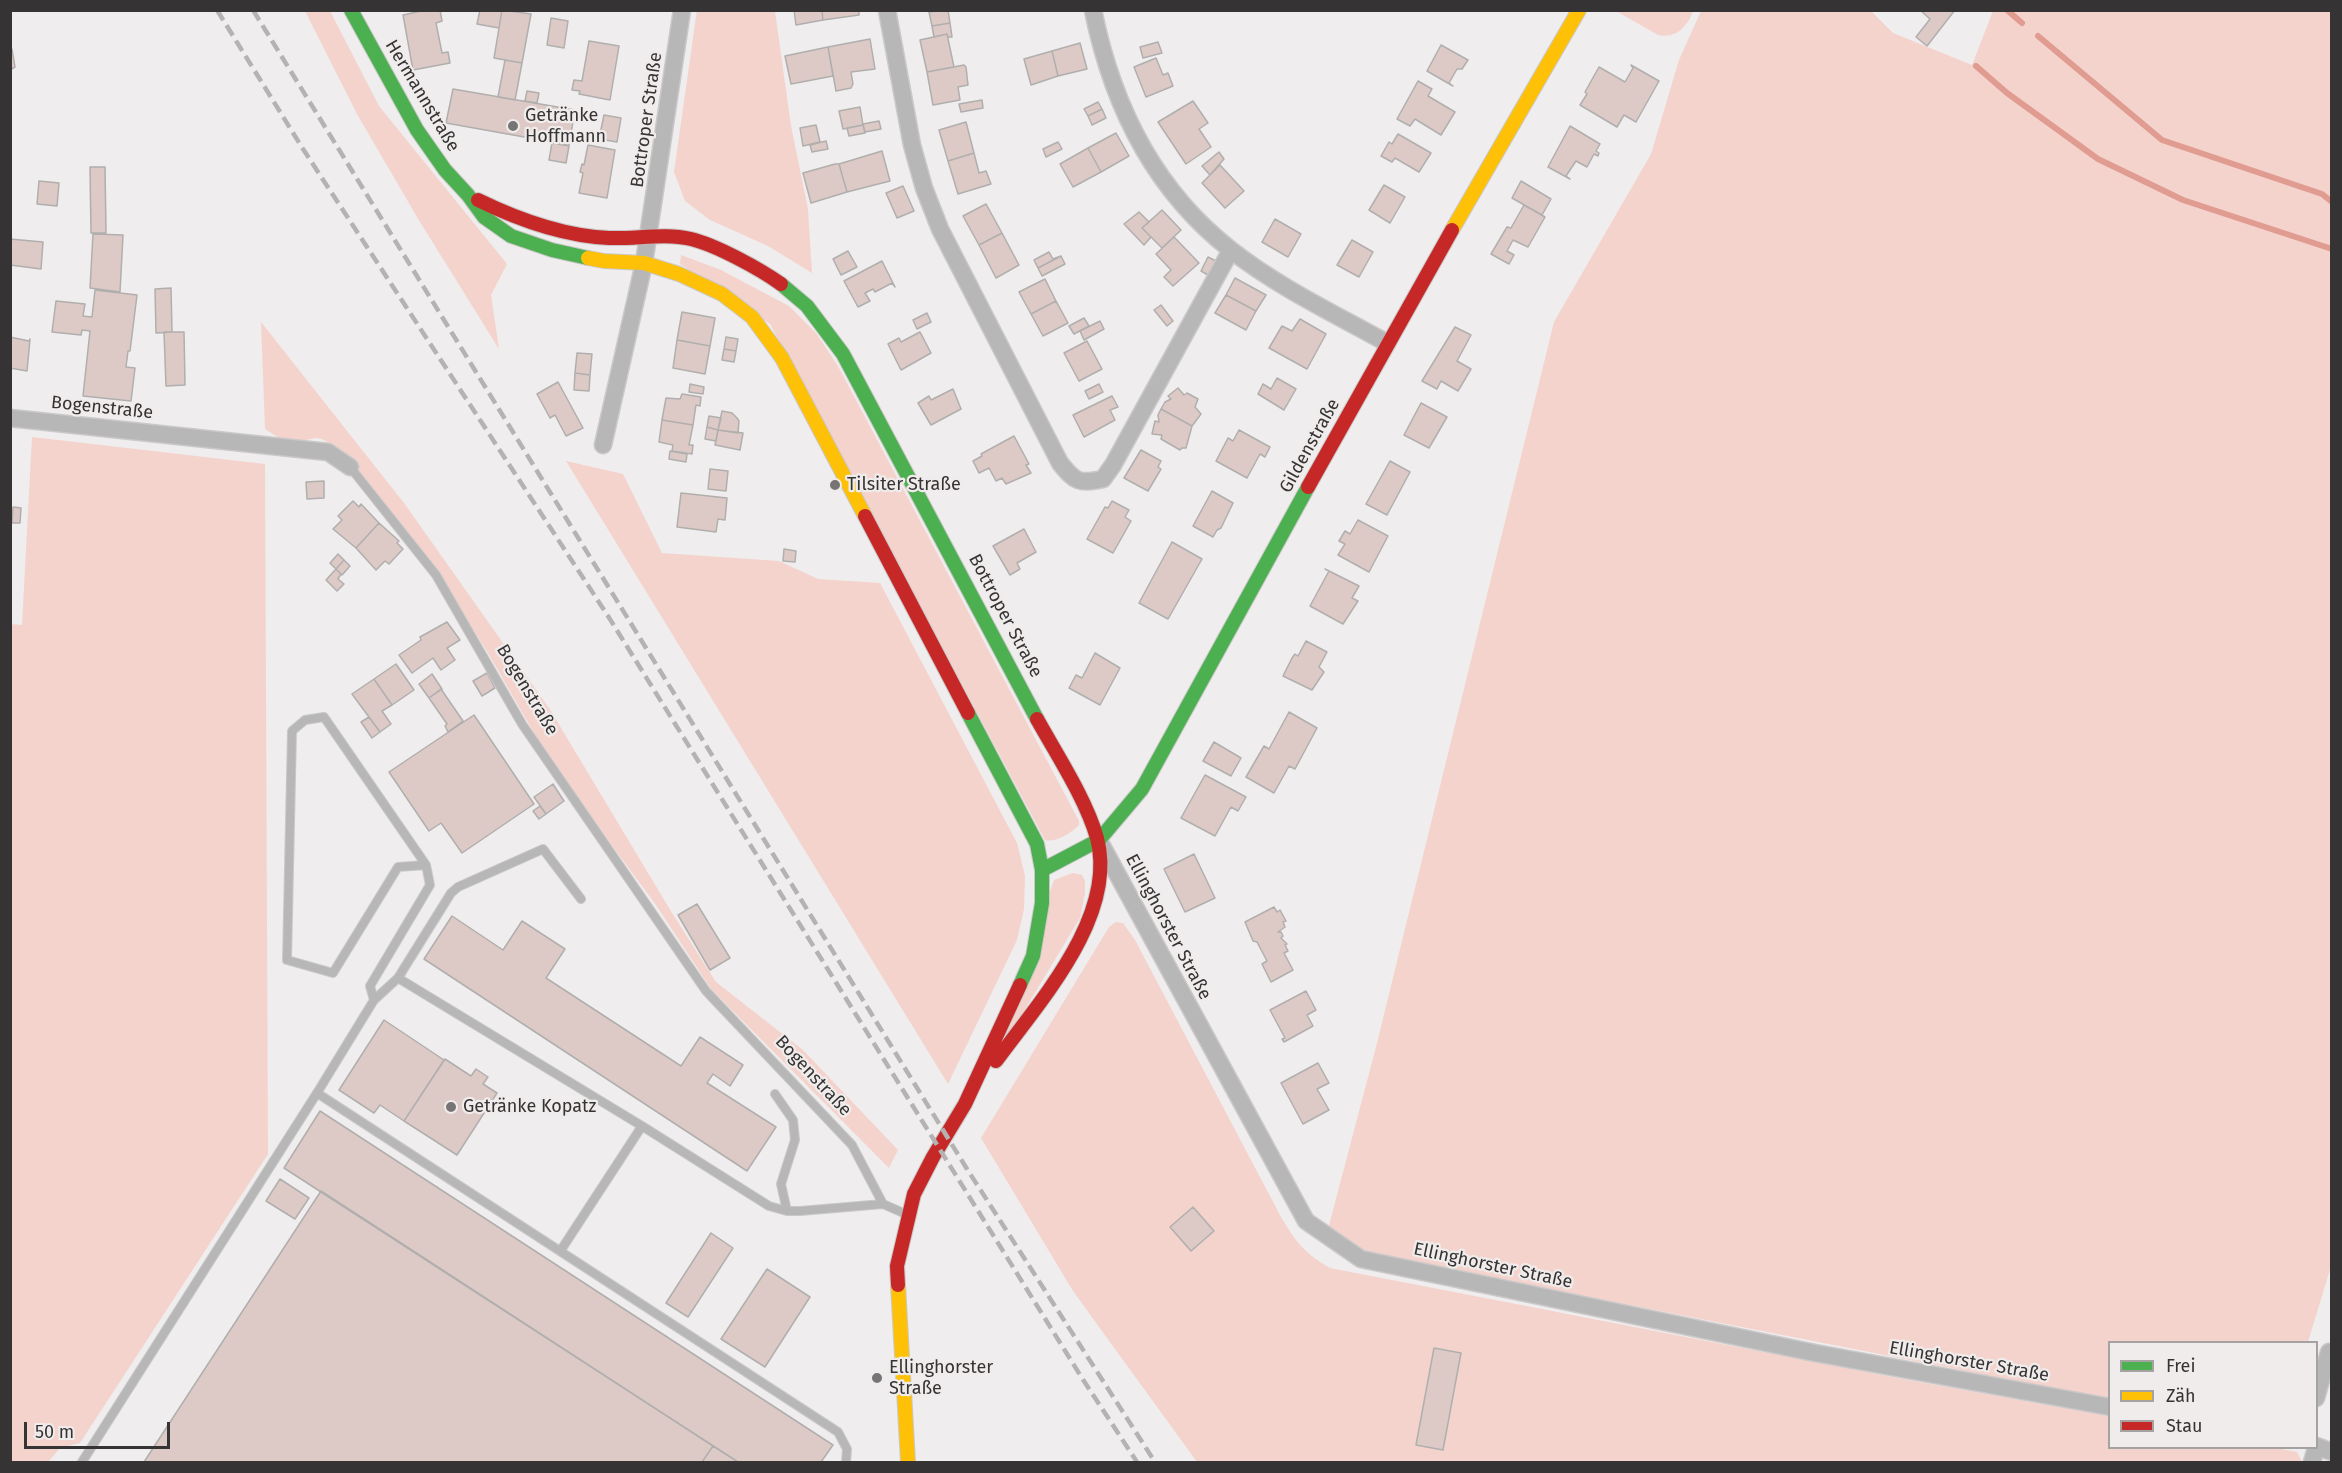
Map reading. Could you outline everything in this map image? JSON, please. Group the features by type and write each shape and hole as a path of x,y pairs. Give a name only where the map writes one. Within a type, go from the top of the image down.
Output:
{"main road":[{"name":"Hermannstraße","path":"351,10 417,130 445,170 484,217 511,236 552,250 593,259 644,263"},
{"name":"Gildenstraße","path":"1042,870 1099,840 1142,789 1387,343 1579,10"},
{"name":"Hermannstraße","path":"468,195 496,209 544,227 611,238 648,236"},
{"name":"Bottroper Straße","path":"648,236 691,239 743,261 799,298 822,323 843,354 869,402 1089,816 1099,840 1101,877 1092,914 1057,975 965,1104 914,1194 897,1266 908,1462"},
{"name":"Bottroper Straße","path":"644,263 679,274 722,294 752,316 782,358 1037,844 1042,870 1042,903 1033,956 965,1104"}],"street":[{"name":"Bottroper Straße","path":"603,445 644,263 682,10"},
{"path":"887,10 912,145 924,188 940,229 1060,463 1073,479 1089,482 1103,479 1113,465 1231,250"},
{"path":"1093,10 1110,79 1135,135 1151,162 1190,211 1231,250 1272,277 1387,343"},
{"name":"Bogenstraße","path":"10,418 328,452 350,467"},
{"name":"Ellinghorster Straße","path":"1099,840 1305,1221 1361,1259 1815,1353 2108,1407"},
{"path":"2318,1391 2329,1352"}],"lane":[{"name":"Bogenstraße","path":"350,467 436,575 522,724 706,991 852,1145 883,1204"},
{"path":"374,1000 370,986 430,885 426,865 324,717 305,720 292,731 287,960 333,973 398,867 426,865"},
{"path":"86,1461 374,1000 398,978 452,893 458,887 543,849 580,898"},
{"path":"398,978 769,1206 787,1211 883,1204 908,1215"},
{"path":"317,1093 838,1432 847,1449 846,1462"},
{"path":"775,1095 793,1120 795,1140 781,1184 787,1211"},
{"path":"561,1250 642,1126"}],"shaded area":[{"path":"697,10 775,11 791,126 808,209 812,273 768,246 710,220 685,201 674,172"},
{"path":"305,11 330,11 379,106 507,264 491,295 499,349 420,222 357,114"},
{"path":"1616,11 1693,11 1688,22 1680,30 1664,36 1658,35"},
{"path":"1701,11 1871,11 1893,33 1972,65 1993,11 2331,11 2332,1263 2308,1341 2108,1341 2108,1399 1364,1253 1328,1229 1375,1051 1554,322 1651,154 1679,60"},
{"path":"681,255 721,270 789,306 816,333 838,366 1079,821 1079,825 1068,834 1058,839 1045,840 770,324 680,264"},
{"path":"261,322 404,503 549,708 716,982 803,1050 898,1150 889,1168 711,989 656,905 553,766 488,653 430,561 353,467 333,445 322,439 315,438 298,442 282,440 265,429"},
{"path":"32,437 265,464 268,1154 80,1443 60,1448 48,1462 11,1462 10,624 22,625"},
{"path":"566,461 623,474 662,553 779,561 818,579 880,583 1017,843 1025,876 1024,909 1017,940 948,1084"},
{"path":"1073,873 1082,875 1085,881 1080,918 989,1069 1054,880"},
{"path":"1116,922 1123,923 1135,940 1286,1226 1307,1252 1330,1268 1903,1379 2108,1416 2108,1449 2281,1449 2297,1452 2302,1462 1197,1462 1073,1291 981,1138 1109,927"}],"building":[{"path":"426,10 440,10 442,21 436,23 442,53 448,52 450,63 413,70 403,15"},
{"path":"480,10 502,10 499,28 477,24"},
{"path":"502,10 531,14 522,63 494,58"},
{"path":"794,10 822,10 823,20 796,25"},
{"path":"822,10 859,10 859,15 823,20"},
{"path":"948,10 950,23 932,26 929,12"},
{"path":"1920,10 1955,10 1927,46 1916,37 1930,19"},
{"path":"551,18 568,21 564,48 547,45"},
{"path":"950,23 952,37 948,37 947,34 934,37 932,26"},
{"path":"947,34 954,67 927,72 920,40"},
{"path":"870,39 875,69 851,72 853,84 851,88 836,91 828,47"},
{"path":"589,41 619,46 610,100 579,94 580,91 572,90 574,80 582,81"},
{"path":"1158,42 1162,53 1143,58 1140,47"},
{"path":"1080,43 1087,69 1058,76 1052,51"},
{"path":"1441,45 1468,60 1462,69 1457,69 1449,83 1453,86 1427,71"},
{"path":"828,47 833,76 791,84 785,56"},
{"path":"10,49 12,49 15,67 10,70"},
{"path":"1052,51 1058,76 1031,85 1024,59"},
{"path":"1156,58 1163,75 1168,73 1173,86 1146,97 1134,67"},
{"path":"505,60 522,63 515,100 498,97"},
{"path":"964,65 968,85 958,87 960,100 933,105 927,72"},
{"path":"1631,65 1659,81 1636,122 1624,115 1617,127 1580,105 1599,67 1625,82 1633,68"},
{"path":"1418,81 1432,89 1428,96 1455,112 1441,135 1415,119 1410,126 1397,119"},
{"path":"453,89 575,110 569,145 446,123"},
{"path":"527,91 539,93 537,103 525,101"},
{"path":"982,100 983,108 961,112 959,104"},
{"path":"1193,101 1208,123 1199,129 1211,147 1186,164 1158,122"},
{"path":"1098,102 1102,109 1088,116 1084,109"},
{"path":"860,107 863,125 843,129 839,111"},
{"path":"1102,109 1106,118 1092,125 1088,116"},
{"path":"604,115 621,118 617,142 599,139"},
{"path":"879,121 881,129 865,132 863,124"},
{"path":"966,122 974,153 948,161 939,130"},
{"path":"816,125 820,142 803,146 800,128"},
{"path":"863,125 865,133 849,136 847,128"},
{"path":"1570,126 1600,144 1596,151 1599,153 1598,156 1594,154 1587,167 1576,161 1566,176 1570,179 1548,167"},
{"path":"1116,133 1129,156 1101,172 1088,148"},
{"path":"1398,134 1431,153 1419,172 1395,158 1392,162 1381,156 1389,142 1392,144"},
{"path":"826,141 828,149 812,152 810,145"},
{"path":"1058,142 1062,149 1046,157 1043,149"},
{"path":"552,143 569,146 566,163 549,160"},
{"path":"588,145 615,150 607,198 579,193 583,173 580,172 582,164 584,165"},
{"path":"1088,148 1101,172 1073,187 1060,164"},
{"path":"882,151 890,181 847,192 839,164"},
{"path":"1219,152 1224,159 1210,175 1202,166"},
{"path":"974,153 979,173 986,171 991,184 958,194 948,161"},
{"path":"839,164 847,192 811,203 803,173"},
{"path":"1220,165 1244,191 1225,208 1202,183"},
{"path":"90,167 105,167 106,233 91,233"},
{"path":"39,181 59,183 57,206 37,204"},
{"path":"1521,181 1551,199 1542,215 1512,198"},
{"path":"1384,185 1405,197 1390,223 1369,210"},
{"path":"903,186 914,211 897,218 886,193"},
{"path":"986,204 1002,233 979,245 963,216"},
{"path":"1524,205 1545,217 1528,247 1513,240 1507,251 1514,255 1509,264 1491,254 1507,227 1511,228"},
{"path":"1162,210 1181,230 1162,248 1142,228"},
{"path":"1139,212 1149,222 1142,228 1151,237 1144,245 1124,224"},
{"path":"1275,219 1301,234 1288,257 1262,242"},
{"path":"1002,233 1019,265 996,278 979,245"},
{"path":"93,234 123,235 120,292 90,288"},
{"path":"1174,237 1199,263 1173,286 1164,277 1171,270 1156,254"},
{"path":"10,239 43,242 41,269 10,265"},
{"path":"1352,240 1373,252 1359,277 1337,265"},
{"path":"848,251 857,267 841,275 833,259"},
{"path":"1049,252 1053,259 1061,256 1038,268 1034,260"},
{"path":"1061,256 1065,264 1042,276 1038,268"},
{"path":"1208,257 1216,261 1208,275 1201,271"},
{"path":"882,261 895,287 892,283 875,292 873,289 865,293 870,301 858,307 844,281"},
{"path":"1235,278 1266,295 1256,311 1226,295"},
{"path":"1045,279 1056,301 1031,314 1019,292"},
{"path":"171,288 172,332 156,333 155,289"},
{"path":"95,290 137,295 126,367 135,368 131,401 83,396 90,331 82,330 81,335 52,332 56,301 85,304 83,316 92,317"},
{"path":"1226,295 1256,311 1246,330 1215,313"},
{"path":"1056,301 1068,323 1043,336 1031,314"},
{"path":"1161,305 1173,321 1167,326 1154,310"},
{"path":"682,312 715,318 710,346 677,340"},
{"path":"927,313 931,322 917,329 913,320"},
{"path":"1084,318 1089,326 1074,334 1069,326"},
{"path":"1300,319 1326,334 1307,369 1269,348 1282,326 1292,331"},
{"path":"1100,321 1104,329 1084,340 1080,331"},
{"path":"1455,327 1471,335 1457,361 1471,369 1458,391 1441,381 1437,389 1422,381"},
{"path":"164,332 184,332 185,385 166,386"},
{"path":"920,332 931,353 901,370 888,344 899,338 901,342"},
{"path":"10,337 29,341 30,339 27,371 10,368"},
{"path":"726,337 738,339 736,351 724,349"},
{"path":"677,340 710,346 705,374 673,368"},
{"path":"1087,341 1102,369 1079,381 1064,353"},
{"path":"724,349 736,351 734,362 722,360"},
{"path":"577,353 592,354 590,375 575,373"},
{"path":"575,373 590,375 589,391 574,390"},
{"path":"1277,378 1296,389 1284,410 1258,394 1263,384 1271,389"},
{"path":"558,382 583,428 566,436 555,415 550,418 537,394"},
{"path":"690,384 704,387 703,394 689,392"},
{"path":"1099,384 1103,392 1089,399 1085,391"},
{"path":"1178,388 1184,395 1187,393 1198,399 1195,407 1201,414 1192,426 1161,409 1165,402 1171,399 1168,396"},
{"path":"953,389 961,409 931,425 918,403 929,396 931,400"},
{"path":"682,394 701,397 700,406 696,405 693,425 662,420 666,398 680,399"},
{"path":"1112,396 1118,407 1110,410 1115,420 1084,437 1073,415"},
{"path":"1421,403 1447,417 1429,448 1404,435"},
{"path":"1161,409 1192,426 1186,448 1180,450 1161,439 1162,435 1152,434 1155,421 1159,422 1158,415"},
{"path":"722,411 732,413 737,418 738,433 718,430"},
{"path":"709,416 721,418 718,430 707,427"},
{"path":"662,420 693,425 689,445 693,445 692,454 672,451 673,445 659,442"},
{"path":"707,427 718,430 716,441 705,439"},
{"path":"718,430 743,433 740,450 715,445"},
{"path":"1239,430 1270,447 1265,457 1260,454 1247,478 1216,461 1228,438 1233,441"},
{"path":"1014,436 1029,464 1026,465 1031,473 1006,484 1002,478 996,481 989,468 979,473 973,461 982,456 981,454"},
{"path":"1141,450 1161,461 1158,467 1161,469 1148,491 1124,478"},
{"path":"670,451 687,454 686,462 669,459"},
{"path":"1390,461 1410,472 1387,515 1366,504"},
{"path":"710,469 728,471 726,491 708,489"},
{"path":"324,481 324,498 307,499 306,482"},
{"path":"1212,491 1233,503 1221,528 1213,537 1193,526"},
{"path":"681,493 727,498 725,520 718,519 716,532 677,527"},
{"path":"353,501 359,507 361,504 379,523 356,548 333,529 342,520 338,516"},
{"path":"1112,501 1129,510 1125,517 1131,521 1113,553 1087,539 1105,507 1108,508"},
{"path":"13,507 21,508 20,523 12,523"},
{"path":"1358,520 1388,536 1369,572 1338,555 1345,544 1339,541 1345,531 1350,534"},
{"path":"379,523 399,541 397,543 403,549 389,564 385,561 376,570 356,548"},
{"path":"1024,529 1036,552 1017,563 1020,569 1010,575 993,546"},
{"path":"1172,542 1202,559 1168,619 1139,603"},
{"path":"784,549 796,551 795,562 783,561"},
{"path":"338,554 344,560 336,569 330,563"},
{"path":"344,560 350,566 342,575 336,569"},
{"path":"336,569 341,574 338,579 344,584 337,591 326,580"},
{"path":"1329,571 1359,586 1352,598 1358,601 1343,624 1310,606"},
{"path":"447,622 460,640 447,648 455,660 441,670 433,658 412,673 399,655 421,640 420,637"},
{"path":"1306,641 1327,652 1319,667 1324,672 1312,690 1283,676 1292,658 1295,654 1298,656"},
{"path":"1095,653 1120,668 1100,705 1069,688 1076,675 1082,678"},
{"path":"396,664 414,690 392,705 374,679"},
{"path":"487,673 495,688 482,696 473,681"},
{"path":"432,674 442,689 429,698 419,684"},
{"path":"374,679 392,705 382,711 391,724 380,732 352,694"},
{"path":"441,689 463,721 448,732 445,726 447,724 429,698"},
{"path":"1289,712 1317,728 1295,769 1289,766 1274,793 1246,777 1264,746 1269,749"},
{"path":"474,715 534,804 462,853 441,823 429,831 389,772"},
{"path":"369,717 380,732 372,738 361,722"},
{"path":"1214,742 1241,758 1231,776 1203,761"},
{"path":"1205,775 1246,797 1238,811 1231,807 1215,836 1181,818"},
{"path":"553,784 564,801 546,814 534,797"},
{"path":"540,806 546,814 539,819 533,811"},
{"path":"1194,854 1215,898 1185,912 1164,869"},
{"path":"697,904 730,958 710,970 678,915"},
{"path":"1274,907 1277,912 1280,910 1286,921 1283,922 1285,927 1278,932 1281,932 1283,936 1281,938 1287,944 1285,945 1288,951 1284,953 1293,970 1271,982 1262,964 1267,961 1257,942 1253,941 1245,922"},
{"path":"452,916 503,950 522,921 565,949 546,978 681,1066 700,1037 743,1065 730,1086 713,1074 707,1083 776,1127 747,1171 424,959"},
{"path":"1306,991 1316,1010 1307,1015 1313,1026 1284,1042 1282,1039 1285,1038 1270,1010"},
{"path":"384,1020 444,1060 404,1121 380,1105 374,1113 339,1090"},
{"name":"Getränke Kopatz","path":"445,1059 471,1076 476,1069 488,1077 483,1084 497,1093 457,1155 404,1121"},
{"path":"1318,1063 1329,1083 1317,1089 1329,1110 1303,1124 1281,1083"},
{"path":"320,1111 833,1445 821,1462 738,1462 284,1168"},
{"path":"280,1179 309,1198 295,1219 266,1201"},
{"path":"321,1191 713,1446 702,1462 144,1462"},
{"path":"1193,1207 1214,1231 1191,1251 1170,1227"},
{"path":"711,1233 733,1248 688,1317 666,1303"},
{"path":"767,1269 810,1297 765,1367 721,1339"},
{"path":"1434,1348 1461,1353 1443,1450 1416,1445"},
{"path":"713,1446 738,1462 702,1462"}],"waterway":[{"path":"2007,10 2022,23"},
{"path":"2038,36 2162,140 2322,194 2332,202"},
{"path":"1976,66 2007,93 2098,159 2183,200 2332,249"}],"railway":[{"path":"217,10 303,149 608,616 1082,1378 1137,1462"},
{"path":"253,10 967,1169 1155,1462"}],"traffic: fast":[{"path":"351,10 417,130 445,170 484,217 511,236 552,250 588,258"},
{"path":"781,284 807,306 843,354 1037,719"},
{"path":"1042,870 1099,840 1142,789 1308,487"},
{"path":"968,713 1037,844 1042,870 1042,903 1033,956 1020,985"}],"traffic: slow":[{"path":"1452,230 1579,10"},
{"path":"588,258 644,263 679,274 722,294 752,317 782,358 865,516"},
{"path":"898,1285 908,1462"}],"traffic: jam":[{"path":"478,200 525,220 575,234 609,238 661,236 691,239 738,258 781,284"},
{"path":"1308,487 1452,230"},
{"path":"865,516 968,713"},
{"path":"996,1061 1070,957 1086,927 1096,897 1100,868 1097,838 1086,808 1037,719"},
{"path":"898,1285 897,1266 914,1194 965,1104 1020,985"}],"place":[{"name":"Getränke Hoffmann","path":"513,126"},
{"name":"Tilsiter Straße","path":"835,485"},
{"name":"Getränke Kopatz","path":"451,1107"},
{"name":"Ellinghorster Straße","path":"877,1378"}]}
